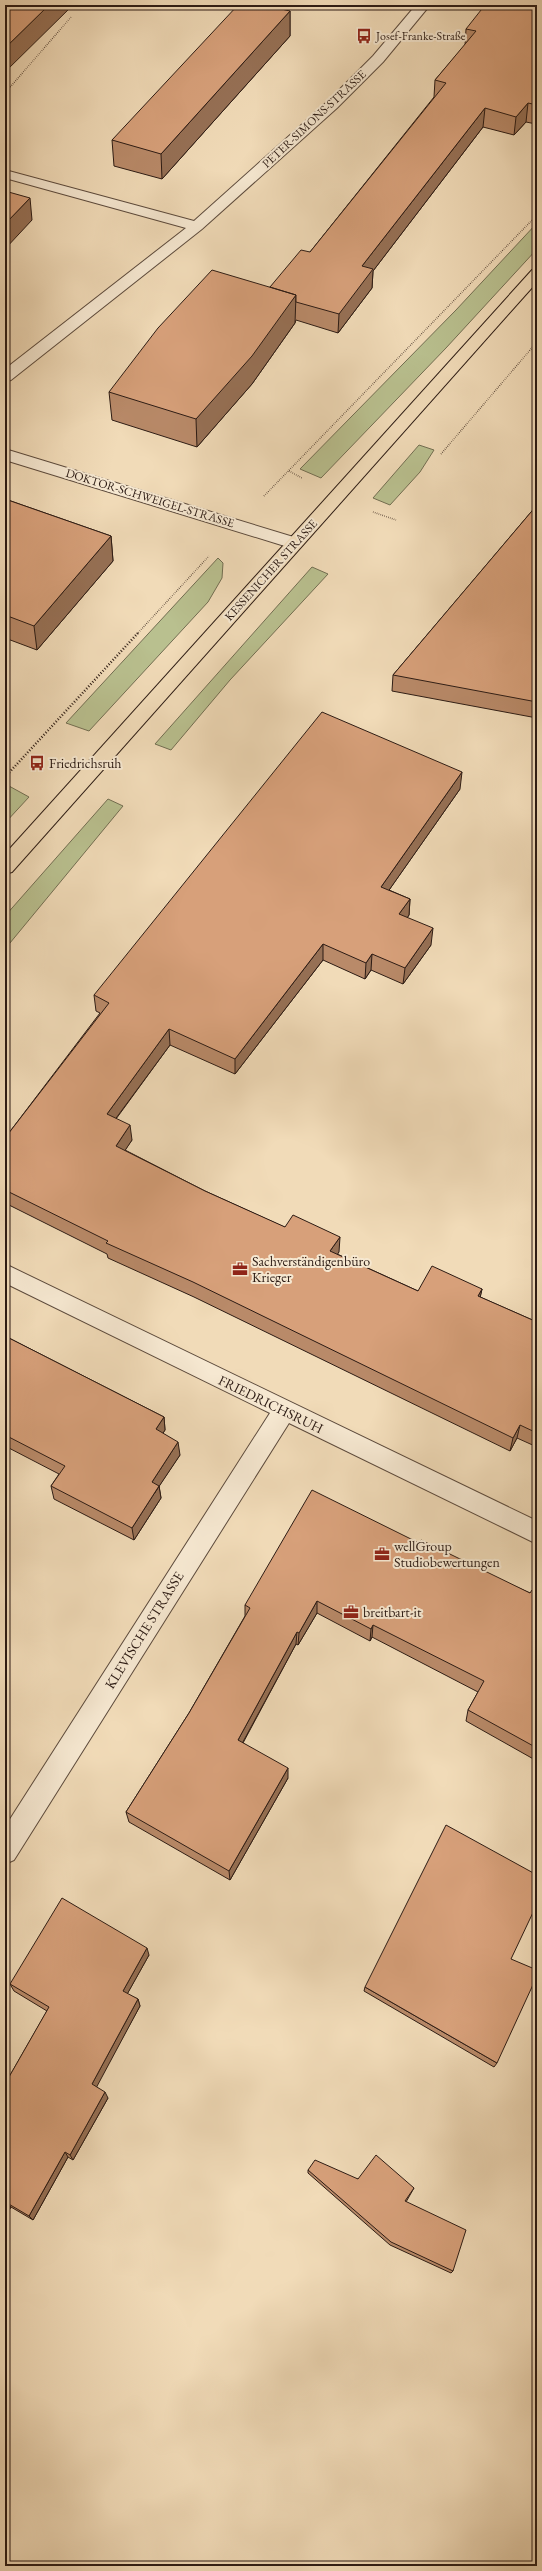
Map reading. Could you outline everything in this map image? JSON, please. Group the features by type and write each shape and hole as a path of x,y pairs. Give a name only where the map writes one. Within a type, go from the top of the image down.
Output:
{"main road":[{"name":"KESSENICHER STRASSE","path":"5,867 537,273"}],"street":[{"name":"PETER-SIMONS-STRASSE","path":"5,377 197,226 332,105 378,59 423,5"},
{"path":"5,174 197,226"},
{"name":"DOKTOR-SCHWEIGEL-STRASSE","path":"5,454 294,543"},
{"name":"FRIEDRICHSRUH","path":"5,1273 537,1533"},
{"name":"KLEVISCHE STRASSE","path":"5,1851 167,1592 240,1483 284,1410"}],"path":[{"path":"5,93 72,16"},
{"path":"263,498 537,215"},
{"path":"441,454 537,342"},
{"path":"5,777 210,555"}],"green space":[{"path":"537,223 537,249 446,348 321,478 300,469 456,310"},
{"path":"419,445 434,450 420,472 390,505 373,498"},
{"path":"218,558 223,563 222,578 208,602 89,731 66,723"},
{"path":"312,567 328,574 230,680 171,750 155,744"},
{"path":"9,786 29,797 5,823 5,791"},
{"path":"108,799 123,806 5,949 5,916"}],"building":[{"path":"5,5 49,5 5,48"},
{"path":"238,5 264,5 290,11 161,154 112,140"},
{"path":"485,5 537,5 537,105 528,103 516,117 485,108 362,266 373,269 339,314 296,302 296,295 270,287 301,250 310,252 446,83 435,80 476,31 466,29"},
{"path":"5,191 30,198 5,224"},
{"path":"212,270 296,295 252,356 196,419 109,392 158,328"},
{"path":"5,499 111,536 34,626 5,615"},
{"path":"537,505 537,702 393,675"},
{"path":"322,712 462,772 381,887 410,899 399,914 433,928 405,968 372,954 366,963 323,944 235,1059 169,1029 107,1114 130,1125 116,1146 205,1191 285,1227 293,1215 340,1237 330,1251 418,1291 432,1266 482,1289 478,1296 537,1322 537,1433 520,1425 513,1438 193,1282 106,1243 108,1241 5,1190 5,1138 109,1003 94,995"},
{"path":"5,1336 164,1417 156,1429 178,1442 152,1482 159,1486 132,1528 51,1486 65,1466 5,1435"},
{"path":"312,1490 419,1543 421,1540 530,1593 532,1590 537,1593 537,1748 468,1710 484,1681 373,1625 371,1629 317,1601 299,1633 297,1632 238,1740 288,1768 229,1871 126,1812 189,1713 250,1608 245,1605"},
{"path":"446,1825 537,1875 537,1904 511,1959 537,1970 537,1976 497,2063 365,1987"},
{"path":"62,1898 147,1948 123,1991 138,1999 92,2084 105,2092 70,2155 65,2152 29,2216 7,2203 5,2206 5,2084 49,2007 10,1984"},
{"path":"376,2155 414,2188 405,2201 466,2230 453,2271 391,2242 308,2170 315,2160 358,2179"}],"place":[{"name":"Josef-Franke-Straße","path":"364,36"},
{"name":"Friedrichsruh","path":"37,763"},
{"name":"Sachverständigenbüro Krieger","path":"240,1269"},
{"name":"wellGroup Studiobewertungen","path":"382,1554"},
{"name":"breitbart-it","path":"351,1612"}]}
